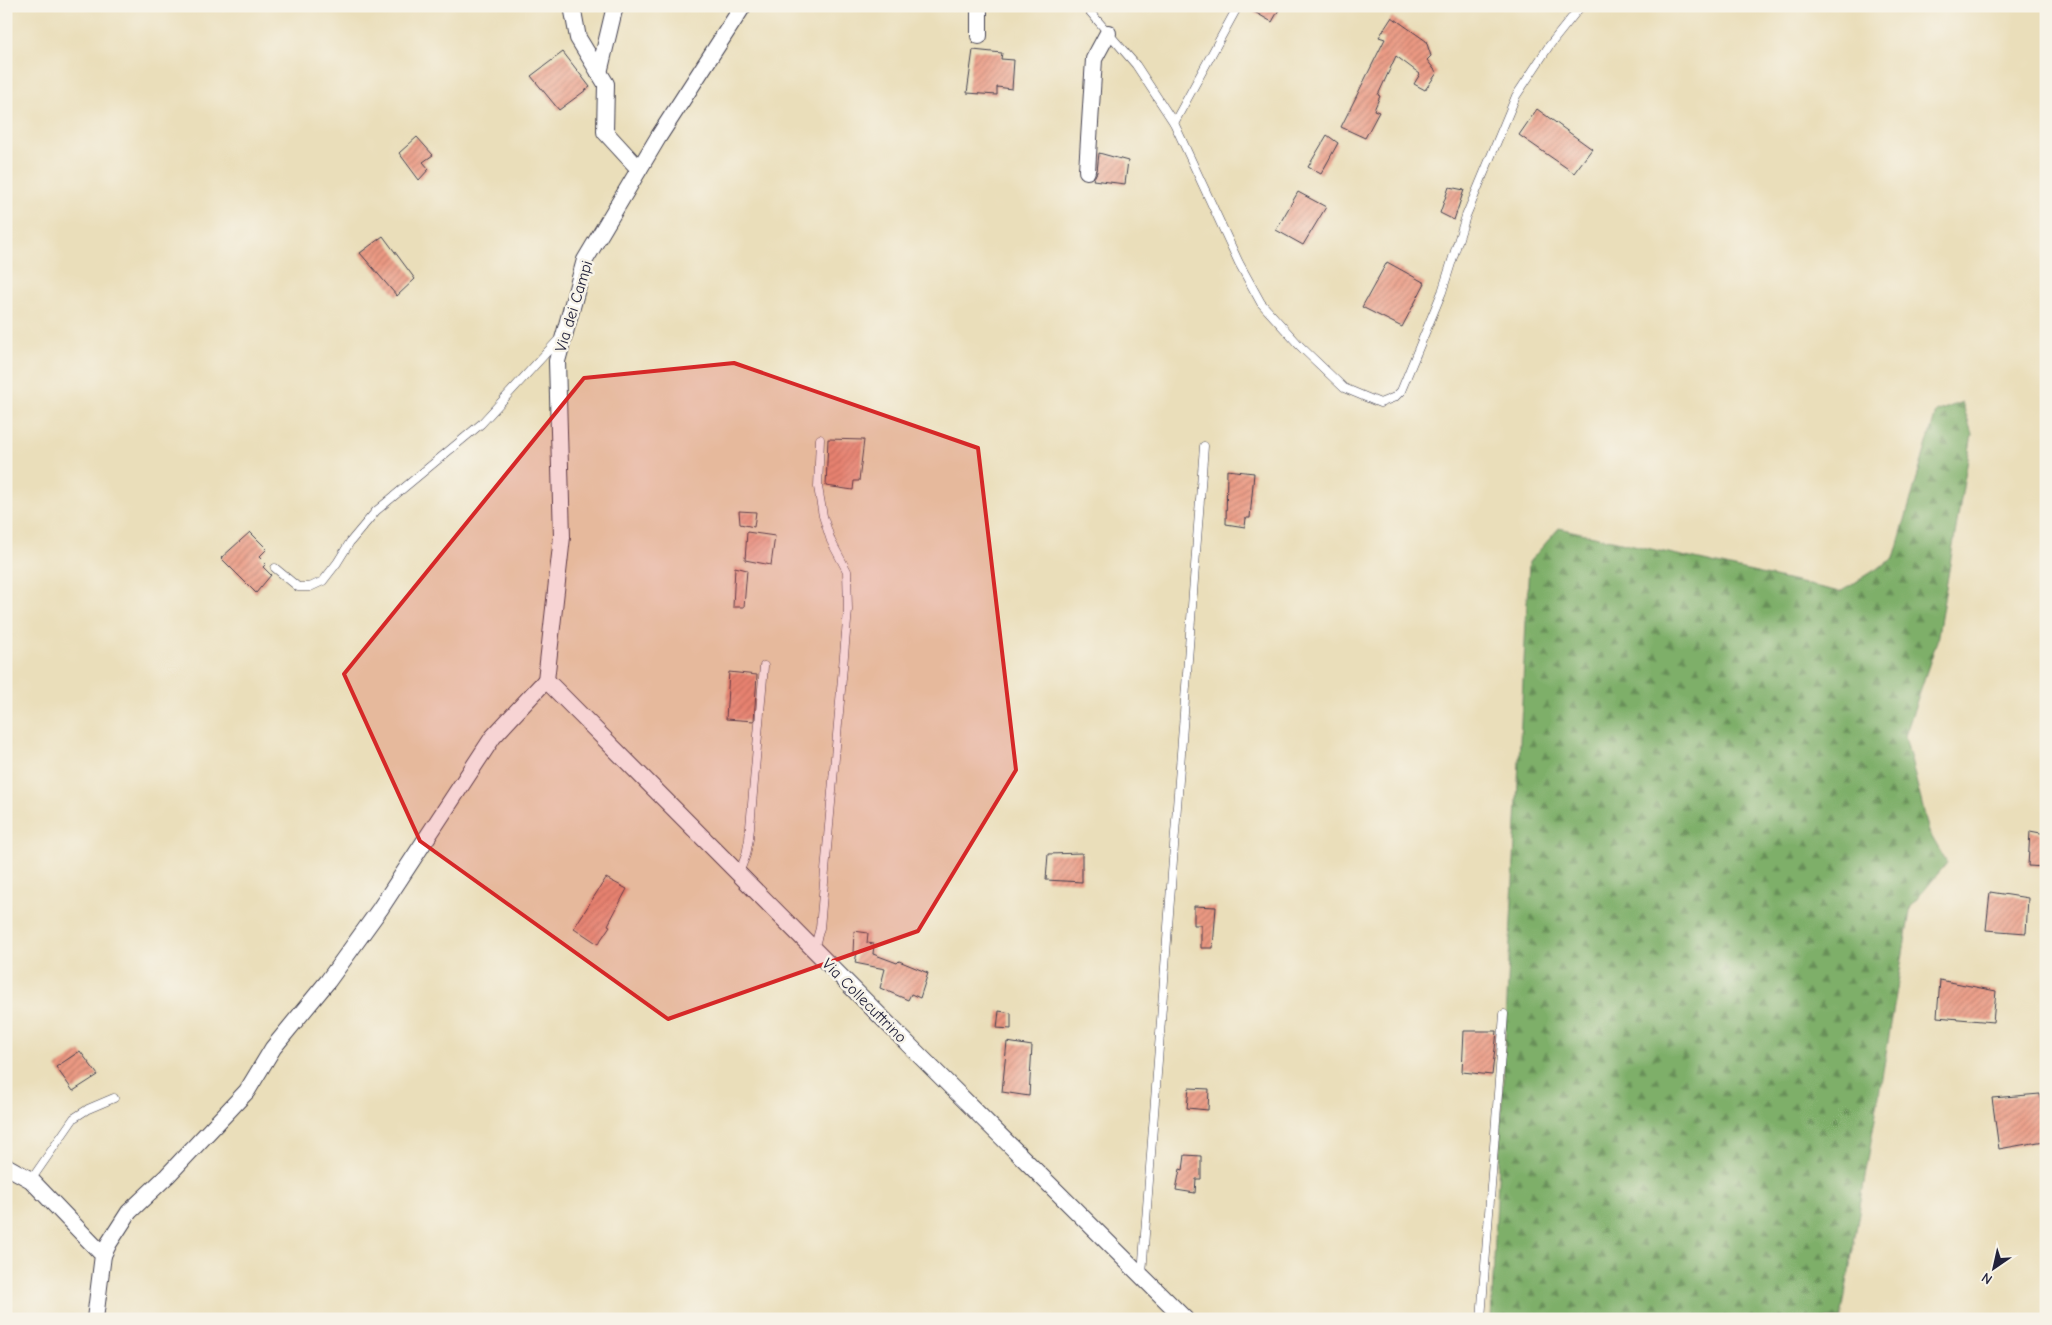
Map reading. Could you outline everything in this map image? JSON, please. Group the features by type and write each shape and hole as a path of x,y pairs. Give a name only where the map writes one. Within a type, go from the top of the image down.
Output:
{"street":[{"path":"572,6 578,38 606,84 605,132 639,169"},
{"path":"600,73 615,6"},
{"name":"Via dei Campi","path":"546,680 562,538 557,360 585,260 639,169 743,6"},
{"path":"979,6 979,36"},
{"path":"1087,171 1094,59 1108,33"},
{"path":"95,1319 103,1256 129,1212 167,1176 247,1091 273,1048 328,981 380,909 493,736 546,680"},
{"name":"Via Collecuttrino","path":"546,680 1185,1319"},
{"path":"6,1166 31,1180 103,1256"}],"lane":[{"path":"1085,6 1136,65 1174,123 1240,263 1261,303 1300,346 1344,388 1380,403 1395,398 1402,391 1442,292 1466,216 1516,96 1544,54 1581,6"},
{"path":"1174,123 1238,6"},
{"path":"275,568 298,587 310,587 323,580 337,563 350,542 376,511 481,424 565,333"},
{"path":"814,949 820,928 848,610 847,571 830,541 823,516 818,486 820,439"},
{"path":"1142,1274 1204,446"},
{"path":"739,873 746,855 749,839 764,666"},
{"path":"1481,1319 1504,1014"},
{"path":"31,1180 74,1118 88,1109 114,1098"}],"highlighted area":[{"path":"734,363 978,448 1016,770 918,931 668,1019 420,841 344,674 584,378"}],"green space":[{"path":"1962,402 1972,434 1937,641 1905,736 1929,832 1947,863 1911,906 1841,1319 1491,1319 1529,562 1559,528 1840,592 1894,558 1936,412"}],"building":[{"path":"1244,6 1281,6 1272,22"},
{"path":"1392,17 1426,41 1431,56 1427,60 1437,73 1425,90 1414,84 1420,74 1396,56 1378,95 1380,96 1374,110 1379,112 1365,138 1341,127 1385,39 1379,37"},
{"path":"973,50 1002,53 1001,59 1014,60 1012,89 997,87 997,95 967,93"},
{"path":"563,52 590,87 559,110 531,76"},
{"path":"1537,109 1592,149 1574,173 1519,135"},
{"path":"1327,135 1338,143 1321,174 1308,167"},
{"path":"417,137 433,155 423,162 429,169 419,180 399,153"},
{"path":"1099,153 1128,161 1125,184 1093,180 1097,172"},
{"path":"1449,187 1464,190 1454,220 1440,213"},
{"path":"1298,192 1326,207 1303,245 1276,230"},
{"path":"383,236 415,279 397,296 360,253"},
{"path":"1387,262 1425,283 1402,327 1362,307"},
{"path":"828,439 864,440 859,481 854,481 853,490 826,486"},
{"path":"1227,470 1254,473 1250,518 1246,518 1245,527 1226,524"},
{"path":"739,511 756,512 754,527 740,524"},
{"path":"250,532 267,549 259,557 266,564 263,567 271,575 256,593 221,558"},
{"path":"747,532 775,536 771,565 745,560"},
{"path":"735,567 747,570 744,607 733,607"},
{"path":"729,672 757,675 754,721 726,719"},
{"path":"2030,831 2046,834 2046,867 2028,866"},
{"path":"1082,853 1082,882 1046,880 1048,854"},
{"path":"606,878 627,889 608,925 610,926 598,944 574,928"},
{"path":"1990,892 2028,898 2026,933 1986,930"},
{"path":"1194,906 1216,907 1213,948 1201,948 1201,925 1194,925"},
{"path":"854,931 868,933 867,943 874,944 873,954 897,963 899,961 928,973 920,998 911,994 908,1000 880,988 885,969 855,963 857,952 853,953"},
{"path":"1940,980 1996,991 1993,1022 1937,1017"},
{"path":"999,1011 1011,1013 1011,1029 997,1028"},
{"path":"1464,1031 1497,1031 1492,1075 1462,1072"},
{"path":"1007,1042 1032,1046 1029,1096 1002,1092"},
{"path":"80,1051 98,1075 73,1091 56,1067"},
{"path":"1189,1088 1209,1089 1208,1110 1187,1108"},
{"path":"2040,1094 2044,1141 1999,1149 1992,1098"},
{"path":"1185,1155 1201,1156 1201,1179 1196,1179 1195,1193 1176,1190 1180,1169 1183,1170"}]}
